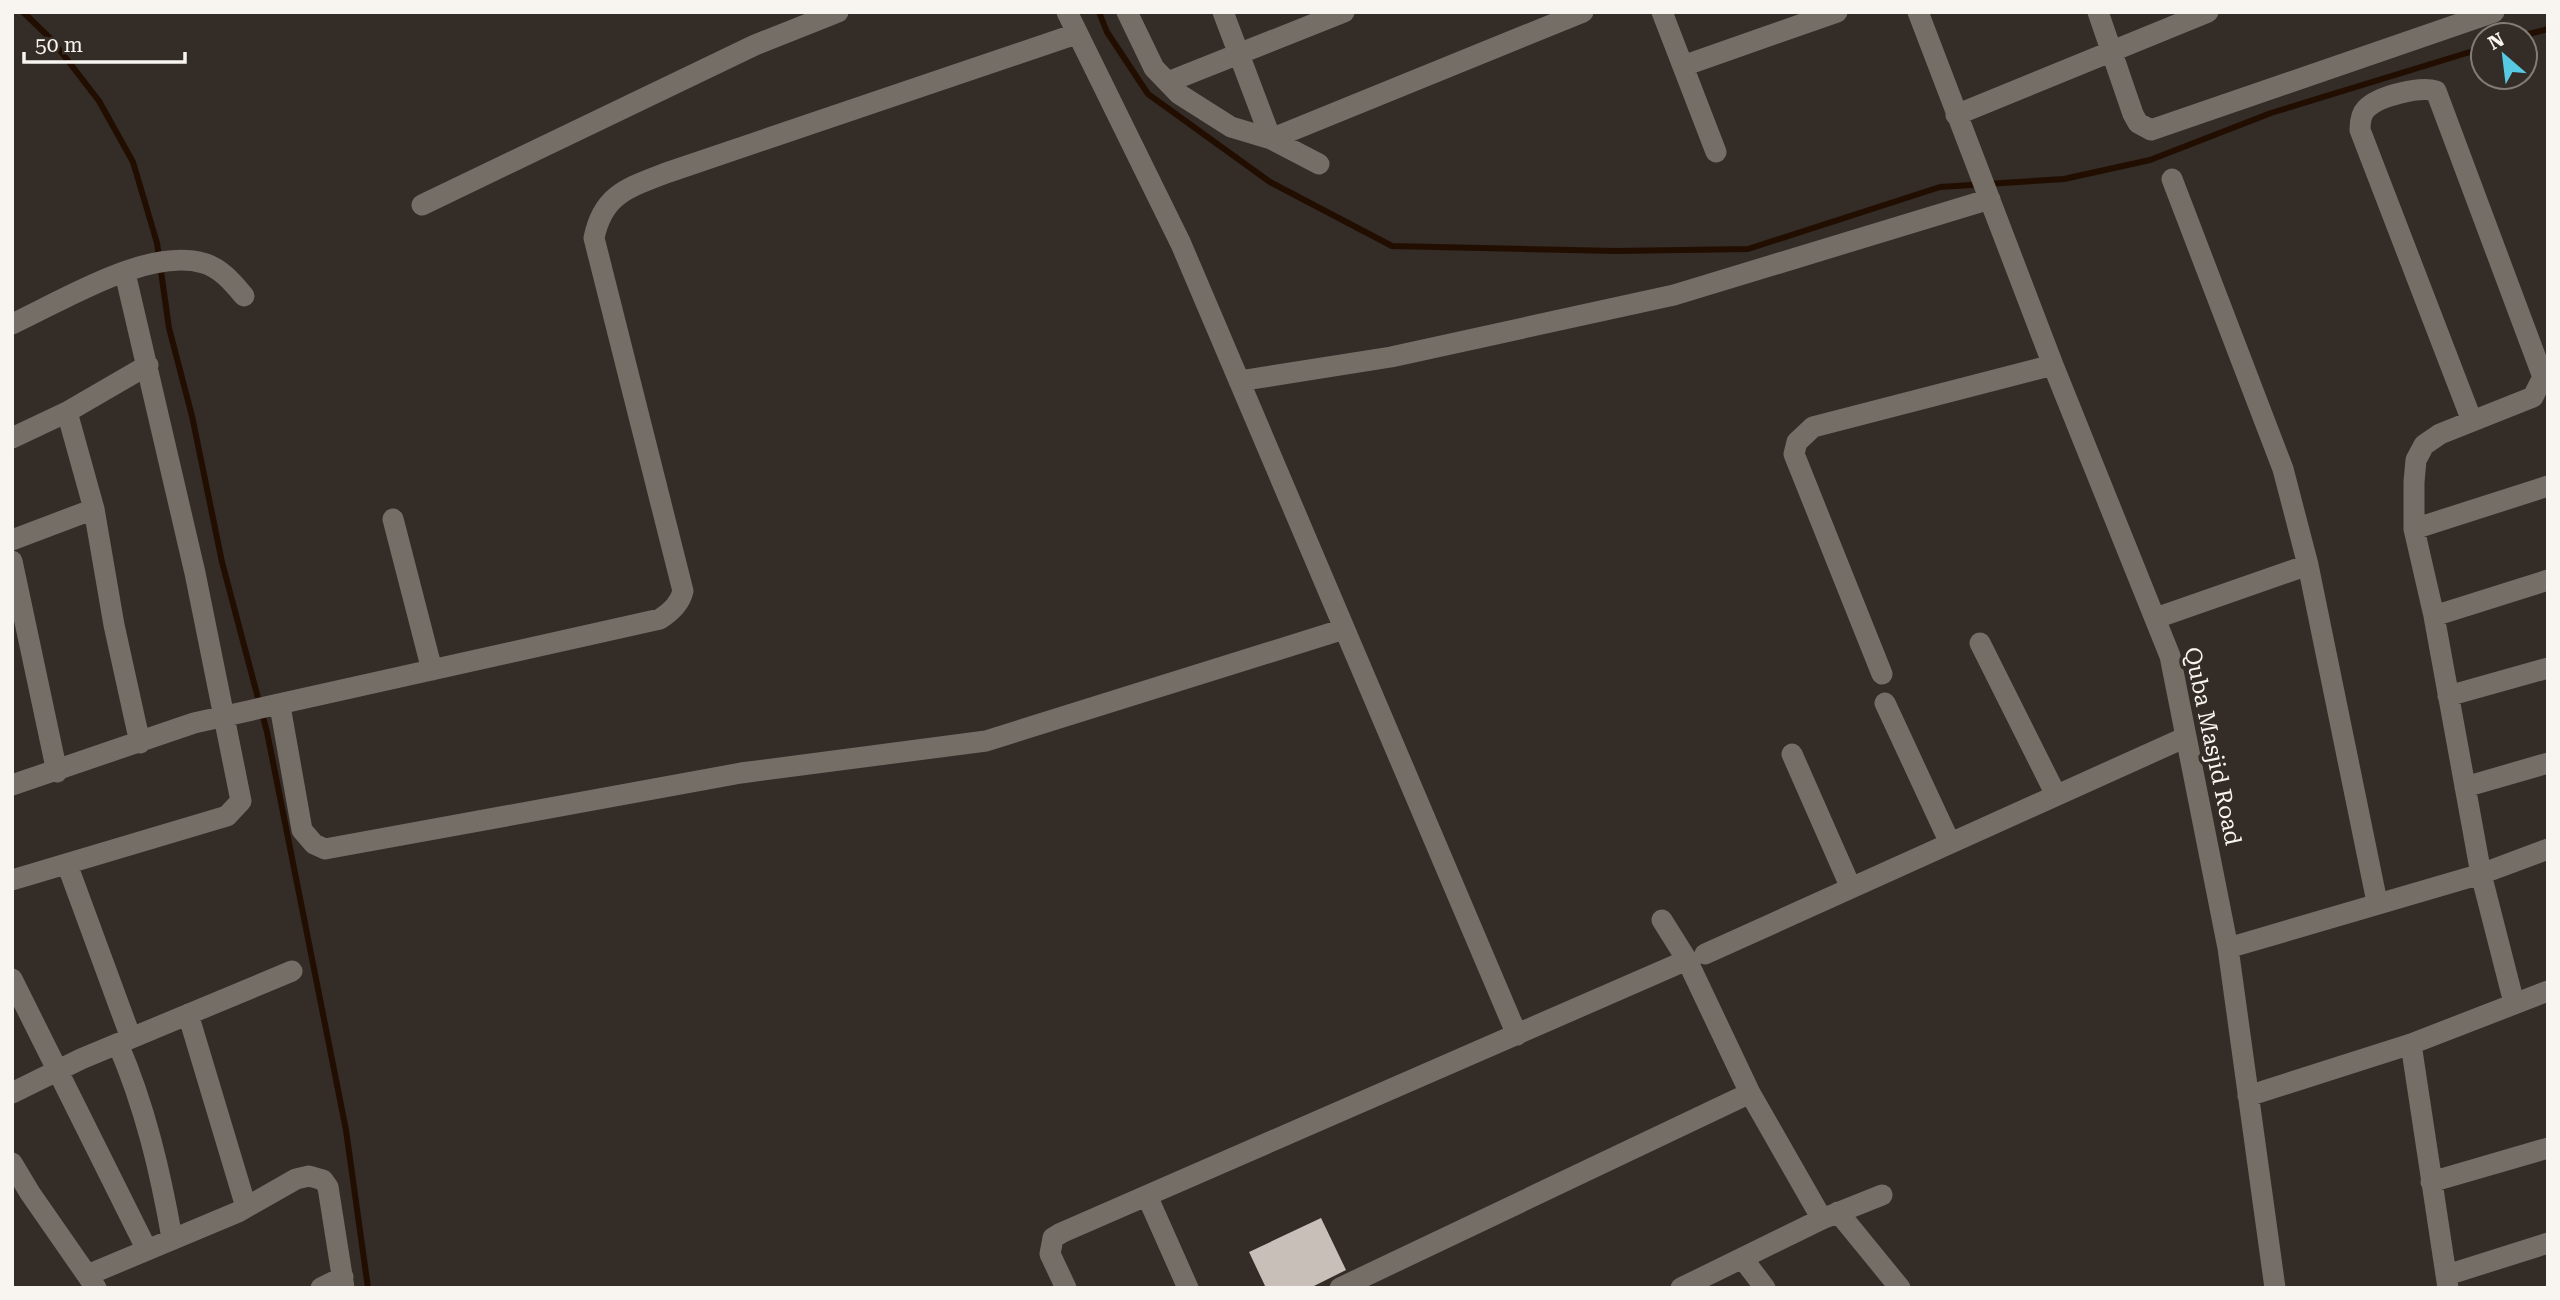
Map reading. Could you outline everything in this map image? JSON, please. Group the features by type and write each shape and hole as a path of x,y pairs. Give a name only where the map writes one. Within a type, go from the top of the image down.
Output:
{"street":[{"path":"422,205 755,46 838,12"},
{"path":"1067,12 1181,244 1517,1035"},
{"path":"1127,12 1154,68 1179,94 1231,127 1271,139 1319,164"},
{"path":"1223,12 1271,139"},
{"path":"1168,82 1344,12"},
{"path":"1271,139 1583,12"},
{"path":"1662,12 1716,152"},
{"path":"1683,66 1838,12"},
{"name":"Quba Masjid Road","path":"1918,12 2053,365 2169,656 2228,948 2275,1288"},
{"path":"2098,12 2109,53 2133,114 2138,123 2151,130 2494,12"},
{"path":"1956,115 2207,12"},
{"path":"12,785 57,772 194,723 660,619 681,598 683,591 594,238 598,218 609,201 629,187 666,173 1076,34"},
{"path":"2472,421 2360,130 2365,110 2372,104 2416,88 2436,91 2543,377 2533,397 2440,434 2419,452 2415,471 2414,529 2434,616 2481,874 2514,1003"},
{"path":"2172,179 2283,469 2308,565 2378,902"},
{"path":"1239,381 1391,358 1674,295 1990,199"},
{"path":"12,324 134,270 178,258 205,263 225,274 244,296"},
{"path":"12,880 234,811 241,796 233,716 148,365 134,270"},
{"path":"12,438 67,412 148,365"},
{"path":"1882,674 1794,454 1797,442 1813,427 2053,365"},
{"path":"67,412 94,509 114,625 140,743"},
{"path":"2414,529 2548,486"},
{"path":"12,540 94,509"},
{"path":"393,519 432,670"},
{"path":"12,561 57,772"},
{"path":"2156,618 2308,565"},
{"path":"2434,616 2548,580"},
{"path":"277,706 302,830 314,845 325,849 741,773 986,741 1344,629"},
{"path":"1980,643 2056,795"},
{"path":"2448,696 2548,668"},
{"path":"1885,703 1950,843"},
{"path":"1066,1288 1050,1254 1053,1238 1696,957 2186,737"},
{"path":"1792,754 1851,888"},
{"path":"2465,788 2548,763"},
{"path":"2228,948 2481,874 2548,849"},
{"path":"67,864 124,1041 157,1156 172,1238"},
{"path":"1662,920 1696,957 1750,1093 1830,1216 1900,1288"},
{"path":"12,1093 124,1041 292,971"},
{"path":"12,979 146,1248"},
{"path":"2248,1096 2411,1044 2548,991"},
{"path":"188,1014 246,1207"},
{"path":"2411,1044 2448,1282 2548,1243"},
{"path":"1340,1288 1750,1093"},
{"path":"2431,1182 2548,1148"},
{"path":"12,1163 30,1193 93,1281 146,1248 246,1207 296,1179 309,1176 323,1180 328,1187 344,1282 321,1288"},
{"path":"1681,1288 1830,1216 1882,1195"},
{"path":"1148,1198 1188,1288"},
{"path":"1743,1259 1765,1288"}],"building":[{"path":"1321,1218 1346,1270 1310,1288 1266,1288 1249,1252"}],"waterway":[{"path":"23,12 52,40 99,101 133,162 157,243 169,328 192,416 222,562 267,732 346,1130 368,1288"},
{"path":"1099,12 1107,32 1148,94 1270,182 1392,246 1616,251 1748,249 1940,187 2064,179 2150,160 2271,113 2469,52"},
{"path":"2539,31 2548,29"}]}
